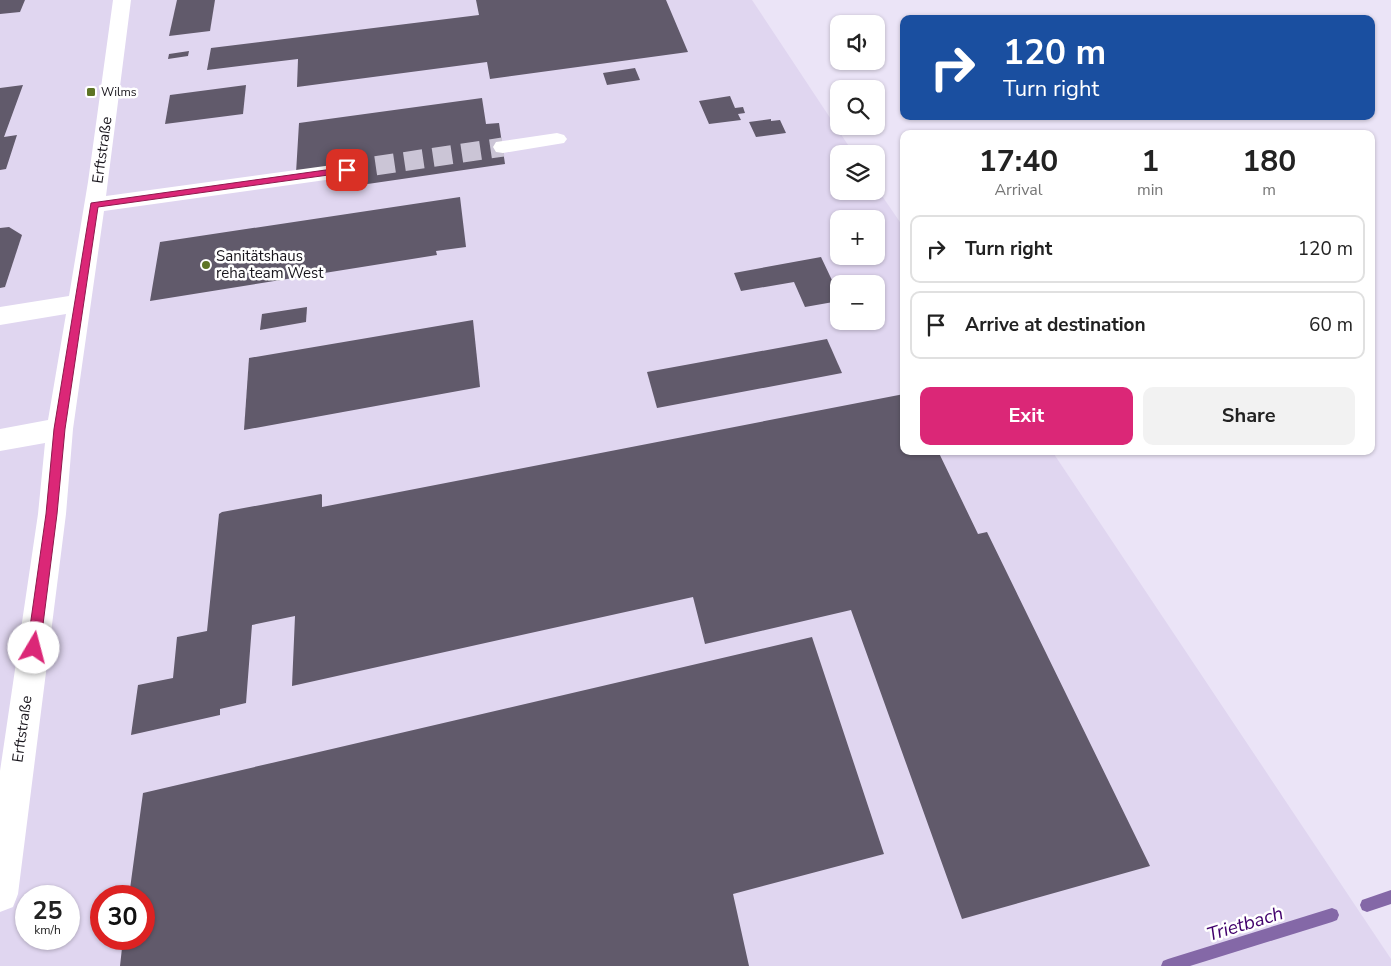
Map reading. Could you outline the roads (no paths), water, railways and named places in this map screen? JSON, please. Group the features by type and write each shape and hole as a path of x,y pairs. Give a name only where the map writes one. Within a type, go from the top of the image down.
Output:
{"street":[{"name":"Erftstraße","path":"0,894 50,524 60,429 94,205 122,0"},
{"path":"502,147 557,139"},
{"path":"94,205 347,170"},
{"path":"0,316 79,302"},
{"path":"0,440 60,429"}],"waterway":[{"name":"Trietbach","path":"1367,905 1391,897"},
{"name":"Trietbach","path":"1168,966 1332,915"}],"tunnel":[{"path":"347,170 503,147"}],"place":[{"name":"Wilms","path":"91,92"},
{"name":"Sanitätshaus reha team West","path":"206,265"}]}
